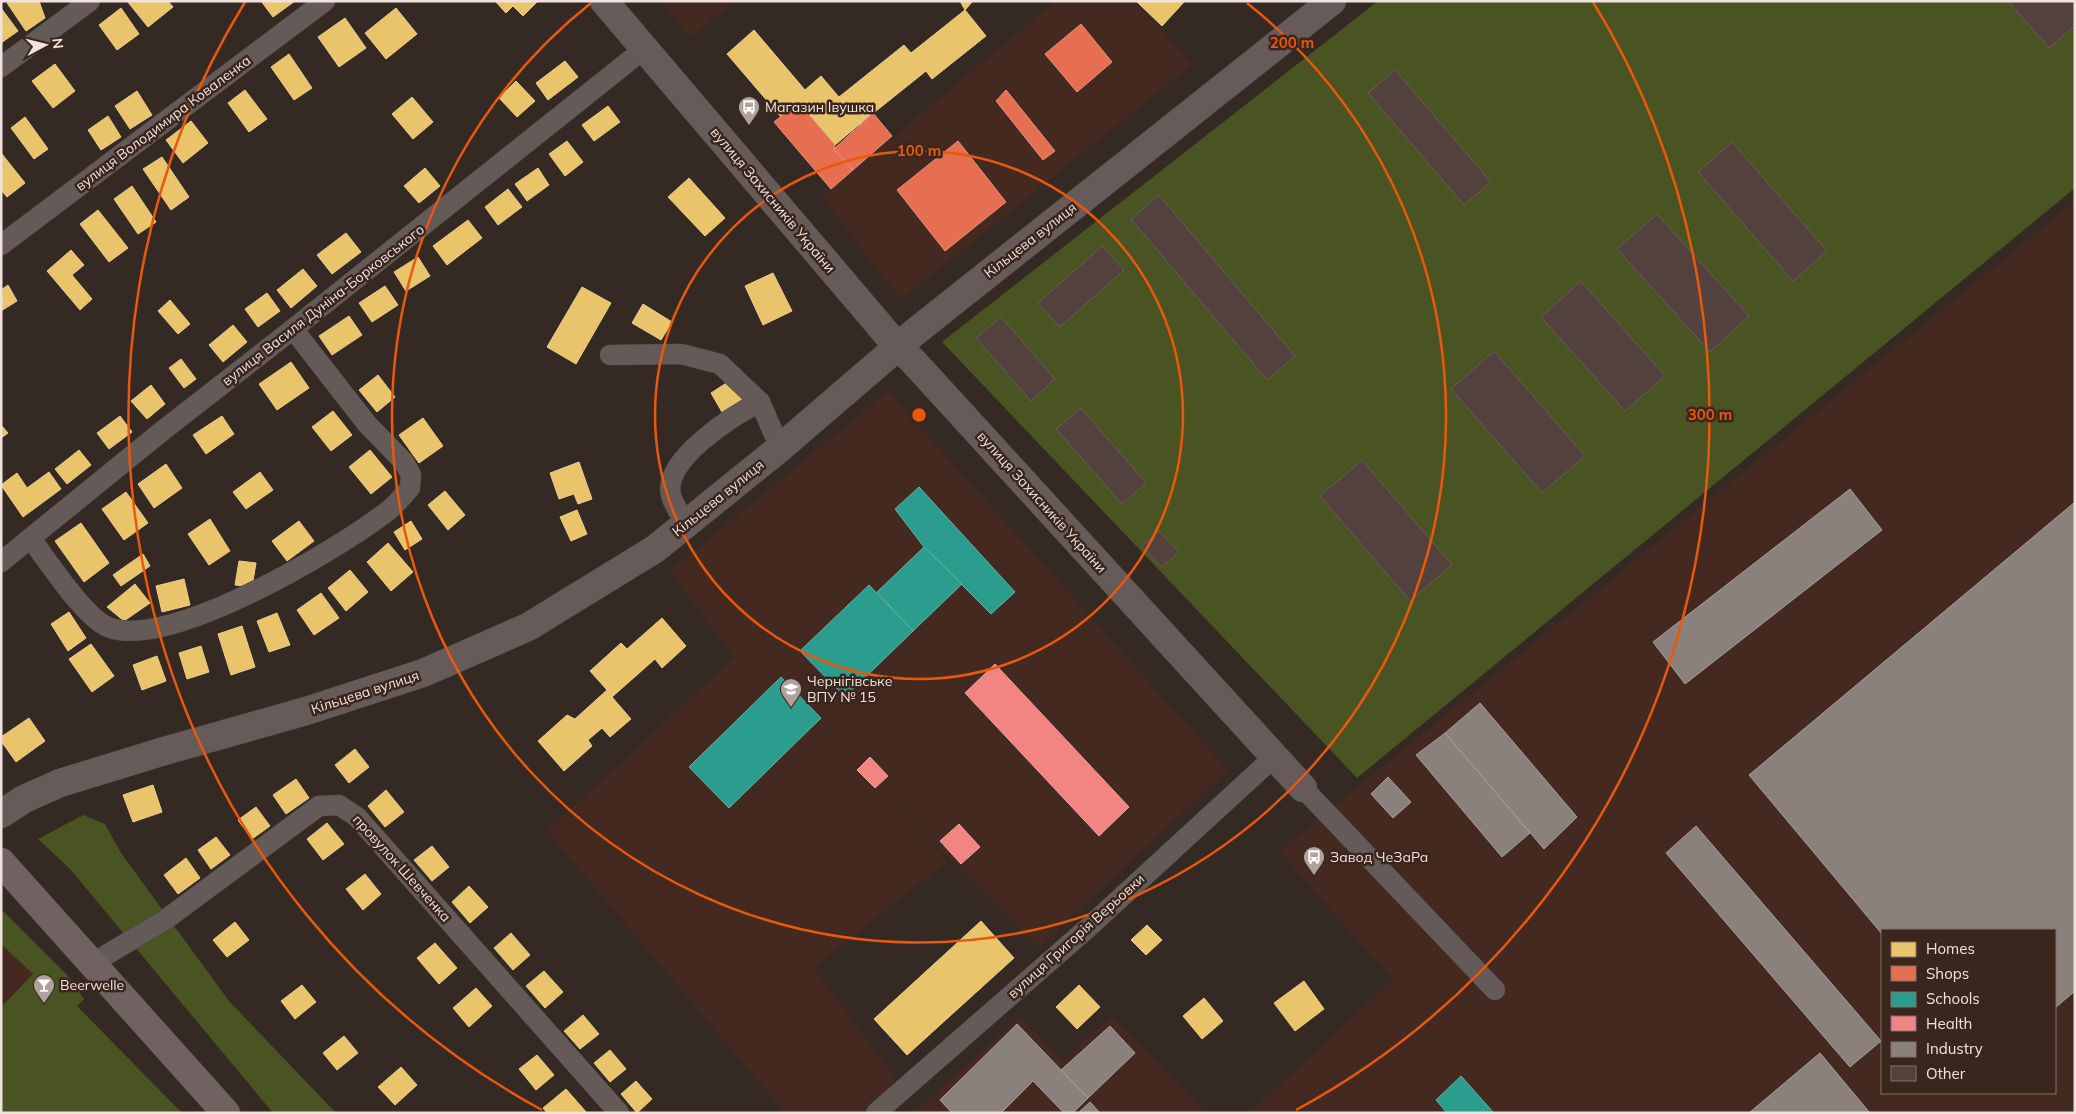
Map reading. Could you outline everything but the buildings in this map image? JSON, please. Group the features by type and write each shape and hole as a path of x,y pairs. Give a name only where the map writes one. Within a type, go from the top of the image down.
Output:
{"main road":[{"name":"вулиця Захисників України","path":"604,1 897,346 912,360 1303,788"},
{"name":"Кільцева вулиця","path":"1,814 24,799 60,783 306,711 423,673 528,627 655,548 780,448 897,346 1332,1"},
{"path":"1,862 226,1113"}],"street":[{"path":"1,67 90,1"},
{"name":"вулиця Володимира Коваленка","path":"1,244 325,1"},
{"name":"вулиця Василя Дуніна-Борковського","path":"1,562 161,432 644,49"},
{"path":"31,539 89,613 108,627 136,632 194,618 275,582 358,532 390,509 410,488 411,475 404,462 367,424 293,329"},
{"path":"610,355 681,354 720,364 760,402 780,448"},
{"path":"685,523 670,494 674,473 702,440 733,416 760,402"},
{"name":"вулиця Григорія Верьовки","path":"876,1113 1090,926 1274,757"},
{"name":"вулиця Захисників України","path":"1303,788 1495,990"},
{"name":"провулок Шевченка","path":"91,964 165,920 320,806 339,805 358,817 619,1113"}],"shaded area":[{"path":"661,1 735,1 690,37"},
{"path":"1055,1 1134,1 1193,64 901,300 822,197"},
{"path":"2075,201 2075,1113 1249,1113 1393,980 1279,851"},
{"name":"Чернігівське ВПУ № 15","path":"888,391 1228,770 1039,948 877,786 948,861 814,968 897,1080 860,1113 785,1113 547,831 734,657 670,571"},
{"path":"1,944 33,974 1,1007"},
{"path":"1111,1016 1206,1113 913,1113 1020,1017 1063,1061"}],"green space":[{"path":"1378,1 2075,1 2075,188 1357,778 942,342"},
{"path":"83,815 105,824 121,853 229,1001 336,1113 273,1113 70,869 38,839"},
{"path":"1,909 67,975 84,999 77,1006 182,1113 1,1113 1,1007 33,974 1,944"}],"place":[{"name":"Магазин Івушка","path":"749,126"},
{"name":"Чернігівське ВПУ № 15","path":"791,708"},
{"name":"Завод ЧеЗаРа","path":"1314,876"},
{"name":"Beerwelle","path":"44,1004"}]}
